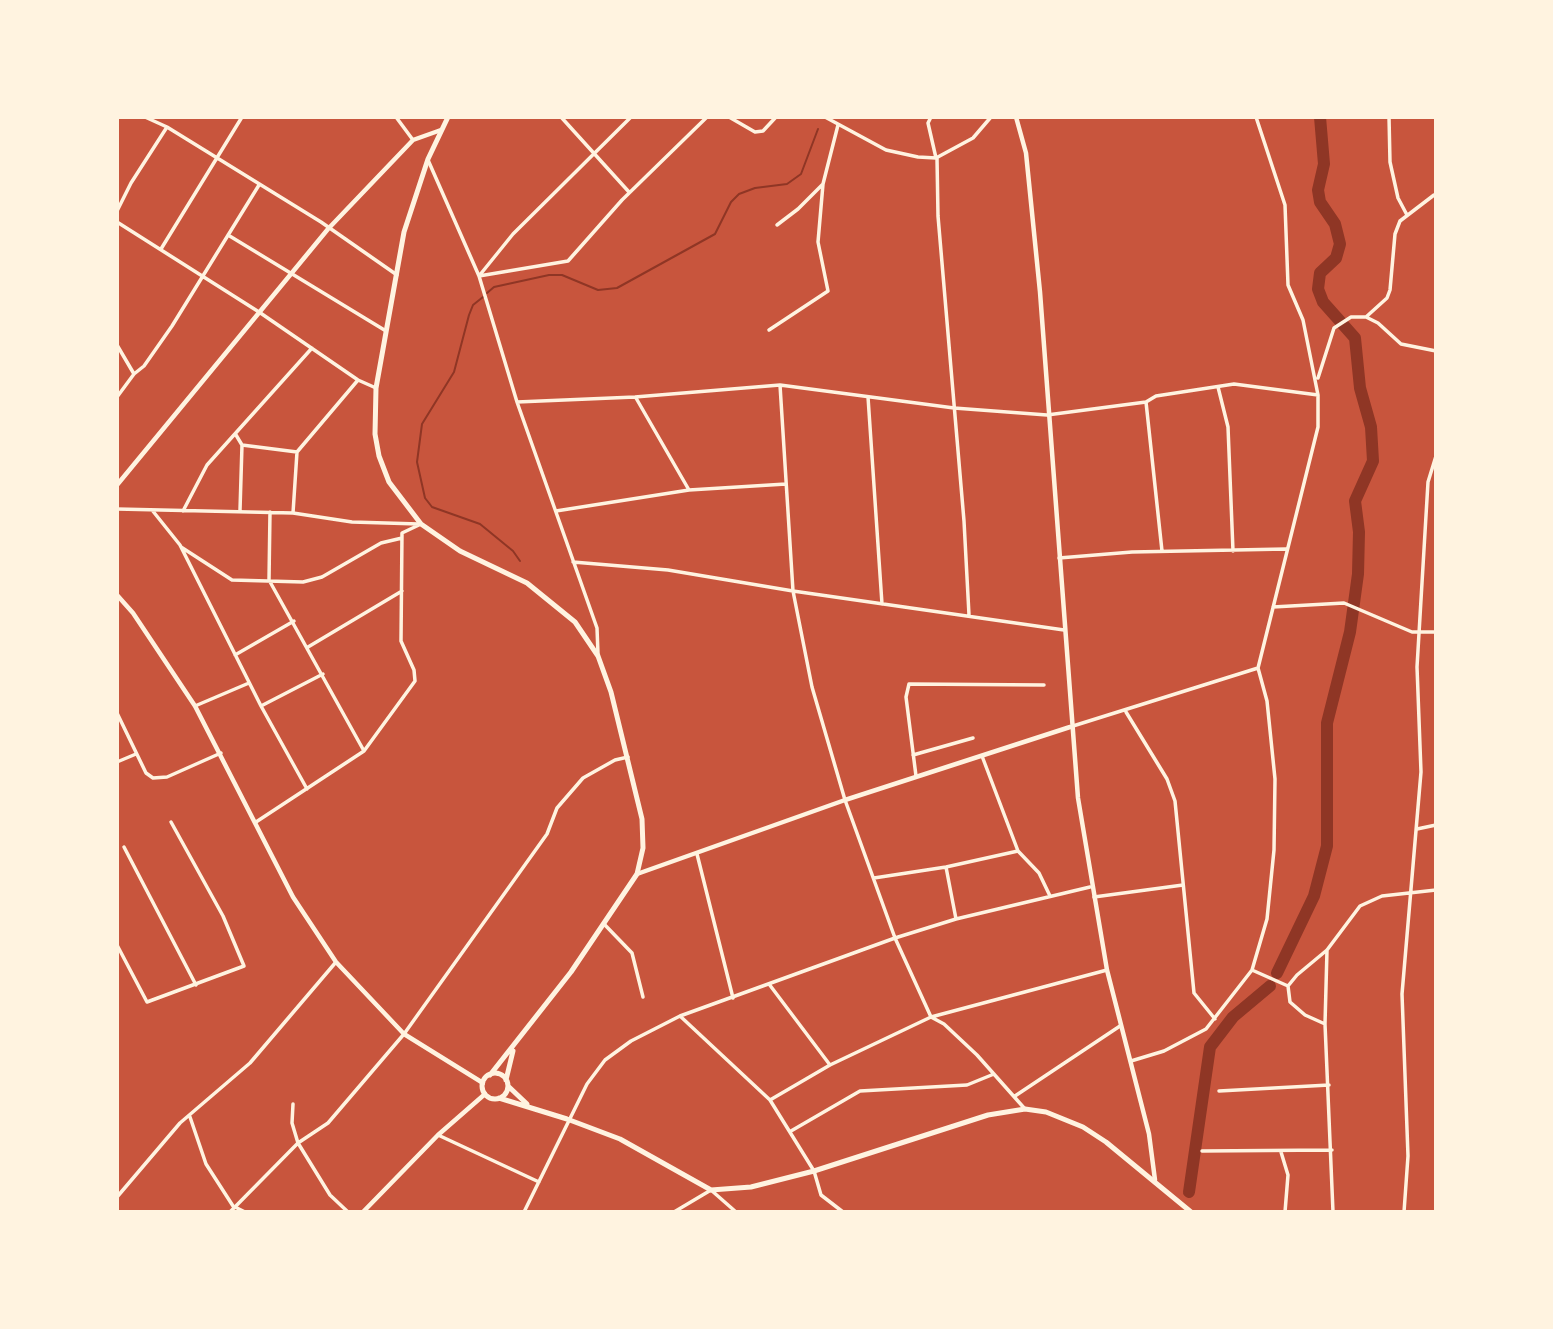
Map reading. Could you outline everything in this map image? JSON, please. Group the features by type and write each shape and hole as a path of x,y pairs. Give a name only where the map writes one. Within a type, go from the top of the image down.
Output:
{"highway":[{"path":"448,117 428,159 407,221 376,388 375,434 379,456 389,482 421,524 460,551 527,583 575,622 597,656 629,757 642,819 643,848 637,874 514,1048 483,1083 485,1094 567,1119 620,1139 711,1189 751,1187 814,1171 988,1115 1026,1109 1046,1112 1083,1127 1193,1211"},
{"path":"499,1098 506,1092 514,1048"},
{"path":"490,1075 502,1076 529,1107"}],"main road":[{"path":"1016,117 1026,153 1040,292 1070,727 1090,887 1120,1026 1149,1134 1155,1180"},
{"path":"117,485 328,229 413,140 441,130"},
{"path":"117,596 133,613 195,705 293,897 336,962 404,1034 483,1083"},
{"path":"637,874 845,800 1070,727"},
{"path":"363,1212 438,1135 485,1094"}],"street":[{"path":"145,117 167,127 397,275"},
{"path":"161,249 242,117"},
{"path":"396,117 413,140"},
{"path":"561,117 629,192"},
{"path":"479,276 513,233 631,117"},
{"path":"479,276 568,261 629,192 707,117"},
{"path":"729,117 755,132 762,131 776,117"},
{"path":"825,117 887,150 937,158 973,138 991,117"},
{"path":"931,117 928,123 937,158 938,216 969,615"},
{"path":"1129,1061 1164,1051 1206,1029 1252,970 1267,919 1274,850 1275,779 1267,701 1258,668 1318,427 1318,380 1303,320 1288,285 1285,205 1256,117"},
{"path":"1389,117 1390,162 1398,198 1407,215"},
{"path":"769,330 828,290 818,242 823,184 838,125"},
{"path":"117,211 131,183 167,127"},
{"path":"428,159 479,276 517,402 597,628 597,656"},
{"path":"777,225 823,184"},
{"path":"117,397 134,374 145,366 259,186"},
{"path":"1366,317 1387,298 1390,290 1395,234 1407,215 1435,193"},
{"path":"1435,193 1436,203"},
{"path":"117,222 259,312 358,380 376,388"},
{"path":"228,235 386,331"},
{"path":"1318,380 1334,328 1351,317 1366,317 1401,344 1436,351"},
{"path":"117,345 134,374"},
{"path":"183,511 207,465 312,348"},
{"path":"293,513 297,452 358,380"},
{"path":"517,402 635,397 780,385 954,408 1047,415 1146,402 1156,396 1251,384 1318,395"},
{"path":"780,385 793,591 812,687 845,800 895,938 930,1017 944,1024 1026,1109"},
{"path":"1218,387 1228,427 1233,551"},
{"path":"635,397 689,490"},
{"path":"868,397 882,604"},
{"path":"1146,402 1162,551"},
{"path":"236,435 242,445 240,510"},
{"path":"242,445 297,452"},
{"path":"1404,1212 1408,1156 1402,994 1421,772 1417,688 1428,482 1436,456"},
{"path":"556,511 689,490 786,484"},
{"path":"117,509 240,510 293,513 352,522 421,524"},
{"path":"152,510 180,545 249,683 307,789"},
{"path":"270,512 269,580 295,621 364,751"},
{"path":"256,822 364,751 415,681 414,670 401,640 402,533 421,524"},
{"path":"180,545 232,580 312,581 382,543 402,538"},
{"path":"1059,558 1162,551 1286,549"},
{"path":"573,562 668,570 1064,630"},
{"path":"308,647 402,591"},
{"path":"1272,607 1344,603 1412,632 1436,632"},
{"path":"235,655 295,621"},
{"path":"1070,727 1126,712 1258,668"},
{"path":"261,706 323,674"},
{"path":"916,777 906,696 906,688 912,682 1044,685"},
{"path":"195,705 249,683"},
{"path":"1126,712 1167,779 1175,801 1194,993 1215,1019"},
{"path":"117,713 146,773 153,778 167,777 220,753"},
{"path":"913,755 973,738"},
{"path":"117,762 136,754"},
{"path":"982,756 1018,851 1038,873 1050,896"},
{"path":"230,1212 298,1143 328,1123 404,1034 547,834 557,808 583,778 615,760 629,757"},
{"path":"117,945 146,1002 244,966 223,916 171,822"},
{"path":"1417,829 1436,825"},
{"path":"124,847 196,985"},
{"path":"874,878 946,867 1018,851"},
{"path":"697,854 733,998"},
{"path":"946,867 956,919"},
{"path":"1093,897 1183,885"},
{"path":"524,1212 567,1119 605,1060 631,1041 680,1016 895,938 956,919 1090,887"},
{"path":"1325,1024 1305,1015 1290,1002 1288,986 1297,975 1327,950 1360,906 1382,896 1436,890"},
{"path":"604,923 632,953 643,998"},
{"path":"1327,950 1325,1024 1333,1212"},
{"path":"117,1197 159,1145 250,1063 336,962"},
{"path":"770,1100 830,1065 930,1017 1107,970"},
{"path":"1252,970 1288,986"},
{"path":"769,984 830,1065"},
{"path":"680,1016 770,1100 814,1171 823,1198 843,1212"},
{"path":"1015,1096 1120,1026"},
{"path":"791,1131 860,1091 967,1085 994,1074"},
{"path":"1219,1091 1329,1085"},
{"path":"293,1104 292,1123 298,1143 330,1195 348,1212"},
{"path":"190,1117 206,1164 233,1206 245,1212"},
{"path":"438,1135 539,1182"},
{"path":"1202,1151 1332,1150"},
{"path":"1281,1152 1288,1175 1285,1212"},
{"path":"674,1212 711,1189 736,1212"}],"waterway":[{"path":"1277,973 1314,896 1327,846 1327,723 1350,632 1358,574 1359,532 1355,501 1373,461 1371,427 1360,388 1355,338 1323,302 1318,289 1320,273 1336,258 1340,244 1335,224 1320,202 1318,190 1324,164 1320,117"},
{"path":"487,293 494,287 549,275 562,275 598,290 617,288 715,234 731,202 739,194 755,188 787,184 801,174 818,129"},
{"path":"483,297 473,305 469,315 454,372 422,424 417,462 425,498 432,507 480,524 513,551 520,561"},
{"path":"1189,1192 1210,1047 1233,1017 1270,986"}]}
